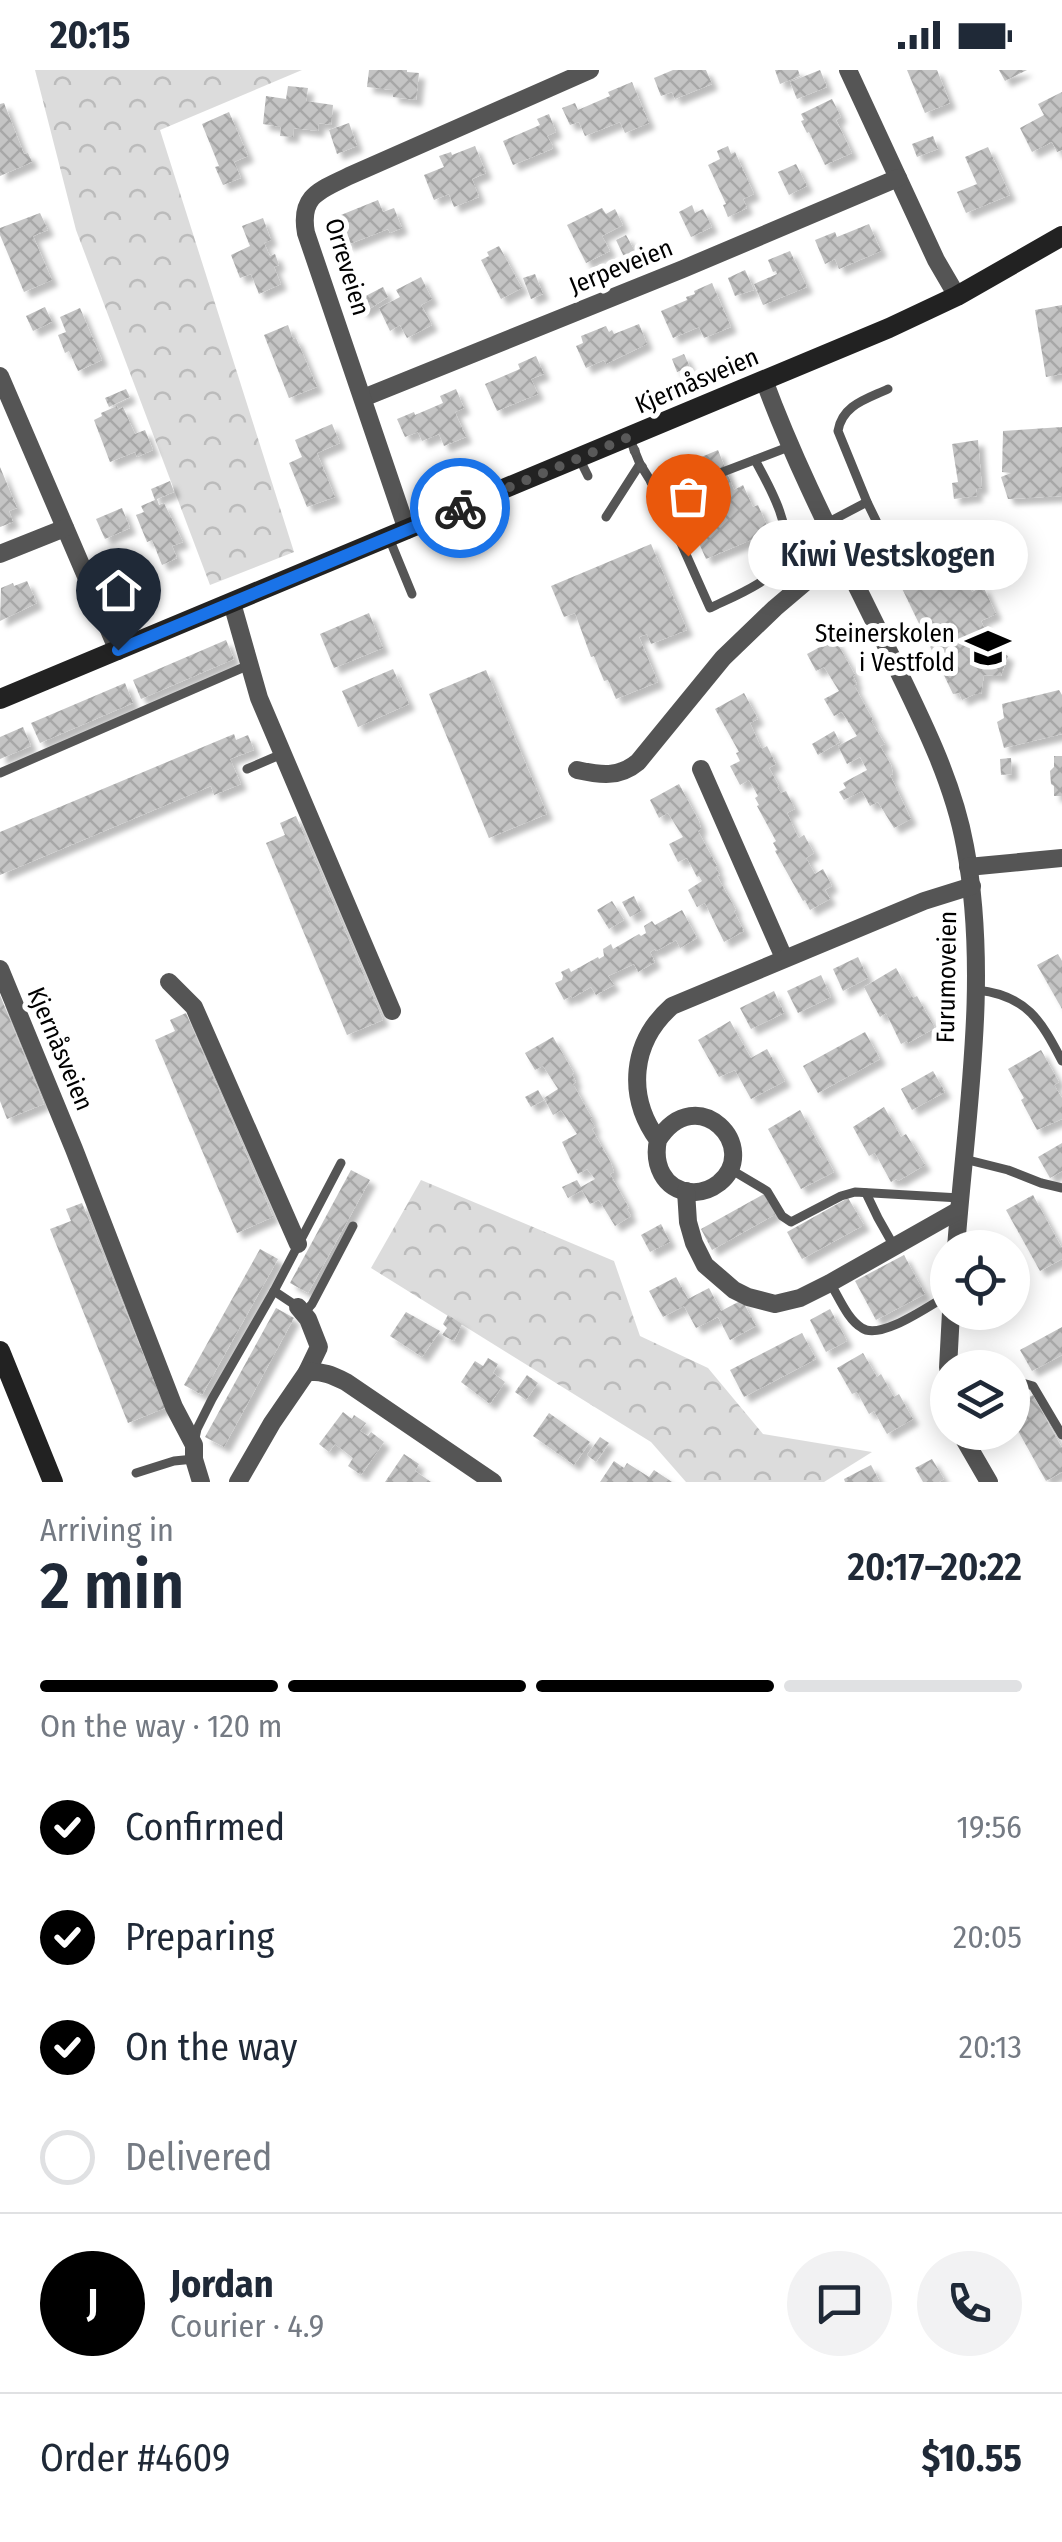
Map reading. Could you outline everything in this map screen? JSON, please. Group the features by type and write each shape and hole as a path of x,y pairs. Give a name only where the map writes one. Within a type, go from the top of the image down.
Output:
{"main road":[{"name":"Kjernåsveien","path":"0,700 398,534 584,467 629,437 958,296 1062,236"},
{"path":"0,1350 53,1482"}],"street":[{"name":"Orreveien","path":"398,534 363,398 306,233 304,221 309,200 349,176 590,70"},
{"path":"848,70 936,260 958,296"},
{"name":"Jerpeveien","path":"363,398 898,178"},
{"path":"0,376 118,650"},
{"name":"Furumoveien","path":"764,380 790,446 914,703 946,778 959,821 977,937 957,1230"},
{"path":"0,554 65,528"},
{"path":"577,770 619,774 638,762 723,658 841,552"},
{"path":"232,603 258,698 392,1012"},
{"path":"701,769 784,958"},
{"path":"968,866 1062,858"},
{"path":"658,1140 646,1123 637,1088 642,1052 659,1017 672,1006 924,901 972,886"},
{"name":"Kjernåsveien","path":"0,969 194,1452 201,1482"},
{"path":"168,982 194,1007 298,1244"},
{"path":"679,1118 709,1118 722,1126 730,1139 730,1169 707,1190 686,1192 675,1188 656,1162 658,1140 666,1127 679,1118"},
{"path":"686,1192 688,1222 700,1258 734,1290 775,1304 800,1298 896,1248 959,1204"},
{"path":"238,1482 320,1347 301,1311"},
{"path":"307,1372 327,1372 346,1382 493,1482"},
{"path":"970,1450 989,1482"}],"lane":[{"path":"885,539 838,430 840,419 851,406 888,389"},
{"path":"629,437 710,608 769,576 782,560 785,540 781,514 755,460"},
{"path":"660,496 790,446"},
{"path":"606,517 640,464"},
{"path":"828,523 867,502"},
{"path":"398,534 412,594"},
{"path":"0,773 249,665"},
{"path":"247,769 282,754"},
{"path":"976,990 1002,994 1025,1008 1046,1031 1062,1061"},
{"path":"964,1159 1062,1188"},
{"path":"136,1472 194,1452 197,1429 212,1398 274,1291 340,1163"},
{"path":"730,1169 767,1191 782,1216 791,1222 846,1194 959,1204"},
{"path":"866,1193 896,1248"},
{"path":"274,1291 301,1311 312,1304 353,1226"},
{"path":"830,1283 849,1315 869,1332 891,1327 930,1305"},
{"path":"1030,1385 1062,1435"}],"green space":[{"path":"35,70 302,70 160,130 294,552 210,585 76,230"},
{"path":"421,1180 614,1261 640,1336 708,1368 763,1434 872,1452 824,1482 686,1482 651,1442 371,1268"}],"building":[{"path":"369,70 419,73 416,100 393,97 393,90 367,87"},
{"path":"673,70 706,70 712,84 675,99 672,92 661,96 654,78"},
{"path":"775,70 798,70 800,76 780,84"},
{"path":"820,70 827,87 797,99 790,82"},
{"path":"907,70 937,70 950,103 925,113"},
{"path":"999,70 1027,70 1005,81"},
{"path":"632,82 649,123 625,133 620,122 585,136 579,122 570,125 562,108 575,103 578,110"},
{"path":"288,86 308,88 306,101 333,105 331,125 319,123 318,131 294,128 293,137 280,136 281,127 263,124 266,96 286,99"},
{"path":"1062,92 1062,150 1057,152 1052,142 1032,152 1020,128 1044,115 1038,104"},
{"path":"832,99 841,117 836,120 852,153 825,165 801,114"},
{"path":"4,103 24,154 28,153 32,162 0,176 0,104"},
{"path":"229,112 248,156 234,162 241,178 223,185 202,124"},
{"path":"549,114 556,132 547,136 552,149 513,165 503,141 540,125 537,119"},
{"path":"349,123 357,146 337,154 329,130"},
{"path":"933,136 938,149 917,157 912,144"},
{"path":"475,146 486,173 472,179 479,197 454,207 449,194 434,200 424,175 444,167 439,156"},
{"path":"728,146 731,154 735,152 754,194 743,199 747,208 728,217 708,165 720,159 717,151"},
{"path":"988,147 1010,195 966,213 957,192 977,184 965,157"},
{"path":"796,164 807,186 789,195 778,172"},
{"path":"378,200 383,212 394,208 402,228 390,233 388,229 347,245 336,217"},
{"path":"692,205 695,213 703,209 712,227 691,237 679,212"},
{"path":"602,208 606,214 615,209 623,225 602,236 610,251 586,263 567,225"},
{"path":"40,213 48,230 33,236 52,280 24,292 0,228"},
{"path":"263,218 271,240 264,243 270,256 275,254 279,265 274,267 281,284 259,294 251,274 240,278 231,255 250,246 242,226"},
{"path":"869,224 881,251 839,269 835,259 825,264 815,240 835,232 837,237"},
{"path":"626,235 637,255 626,261 616,240"},
{"path":"499,246 522,288 501,299 481,260"},
{"path":"790,251 807,287 763,305 754,284 777,274 768,260"},
{"path":"745,270 754,290 735,296 728,278"},
{"path":"535,274 543,294 531,299 523,278"},
{"path":"421,277 432,299 421,305 432,325 407,338 400,325 390,331 379,308 400,297 396,290"},
{"path":"712,283 731,327 704,338 699,327 673,338 661,311"},
{"path":"383,287 388,297 363,313 356,301"},
{"path":"1062,305 1062,374 1046,377 1035,310"},
{"path":"45,307 52,322 33,331 26,316"},
{"path":"80,308 102,360 78,371 58,335 66,332 60,317"},
{"path":"639,324 647,344 606,364 604,360 586,368 576,346 583,343 581,336 606,326 614,334"},
{"path":"288,325 317,387 289,398 264,335"},
{"path":"684,354 690,367 677,372 672,359"},
{"path":"536,356 544,374 531,379 538,394 497,411 485,384 520,369 518,364"},
{"path":"126,389 130,397 109,407 105,398"},
{"path":"456,389 464,408 455,412 466,437 444,446 439,434 422,441 418,432 405,437 397,419 443,403 440,396"},
{"path":"117,406 118,410 123,407 135,434 145,430 153,450 110,462 94,420"},
{"path":"332,424 340,443 317,453 335,497 307,507 289,463 302,457 295,440"},
{"path":"1062,427 1062,496 1008,499 1001,477 1011,473 1002,472 1003,431"},
{"path":"978,440 982,488 976,489 977,496 954,499 952,483 958,482 952,444"},
{"path":"718,450 734,490 743,485 768,528 763,530 765,534 706,559 695,534 708,528 698,505 708,500 692,461"},
{"path":"0,467 17,508 9,511 13,522 0,527"},
{"path":"170,481 174,492 157,499 159,505 164,503 183,542 172,546 177,558 162,565 136,515 144,512 141,506 155,500 151,489"},
{"path":"122,508 130,528 105,539 96,519"},
{"path":"939,537 963,545 956,560 972,592 983,586 996,614 981,621 992,645 1008,656 1001,676 984,675 981,694 962,700 959,693 953,694 896,576 902,572 902,565 920,556 926,561 931,559"},
{"path":"651,544 687,630 651,644 647,634 639,637 658,682 616,699 594,656 591,657 575,613 564,617 551,586"},
{"path":"27,581 37,603 0,621 1,588"},
{"path":"369,613 383,648 334,668 320,634"},
{"path":"835,639 885,744 880,746 891,765 890,775 911,819 894,828 878,802 870,806 862,791 844,800 839,792 846,788 843,783 867,770 860,757 847,764 838,746 857,736 842,712 834,716 824,699 839,691 824,667 816,671 807,654"},
{"path":"226,640 234,659 141,699 133,680"},
{"path":"393,669 409,704 358,727 342,691"},
{"path":"486,670 547,814 489,838 429,694"},
{"path":"125,683 133,703 40,743 31,723"},
{"path":"1059,690 1062,734 1004,748 997,722 1004,718 1002,704"},
{"path":"744,693 758,719 750,723 759,743 762,749 767,746 776,764 769,768 777,787 781,793 786,791 795,809 787,813 799,838 804,835 814,853 806,858 815,874 823,869 832,886 825,890 830,899 810,910 775,851 776,841 757,806 758,796 749,780 740,785 730,766 740,761 736,753 739,752 715,709"},
{"path":"23,727 31,746 0,759 0,737"},
{"path":"834,731 840,742 818,755 812,744"},
{"path":"234,734 236,740 248,735 254,750 230,759 241,784 214,795 211,786 0,875 0,832"},
{"path":"1054,756 1062,756 1062,796 1054,796 1051,784"},
{"path":"1011,758 1012,774 1001,775 1000,759"},
{"path":"679,784 699,821 698,831 744,931 724,942 705,903 697,907 688,890 702,881 687,858 678,862 669,844 683,837 668,813 659,818 650,800"},
{"path":"296,816 383,1020 347,1035 266,843 285,835 280,823"},
{"path":"634,896 641,911 630,917 622,902"},
{"path":"612,901 624,920 609,929 597,910"},
{"path":"682,910 697,938 680,948 676,940 655,949 650,952 655,962 638,972 634,964 608,976 614,985 596,995 591,987 564,1000 555,983 562,980 561,972 569,968 571,972 599,959 604,956 603,949 611,944 613,949 641,936 646,933 644,926 652,921 655,925"},
{"path":"1058,954 1062,961 1062,1009 1037,965"},
{"path":"858,957 868,978 843,991 833,969"},
{"path":"896,968 935,1028 901,1044 886,1013 880,1017 864,987"},
{"path":"821,975 831,997 798,1013 787,991"},
{"path":"774,991 784,1013 751,1029 740,1008"},
{"path":"0,995 44,1104 7,1119 0,1101"},
{"path":"186,1013 273,1217 237,1233 155,1040 175,1031 170,1020"},
{"path":"730,1021 751,1058 767,1049 785,1081 751,1099 735,1070 719,1077 698,1040"},
{"path":"865,1032 880,1059 818,1093 803,1066"},
{"path":"553,1037 574,1073 573,1084 611,1163 614,1172 610,1174 629,1208 631,1216 615,1226 599,1200 590,1204 582,1190 568,1198 562,1187 577,1180 581,1187 595,1179 587,1169 578,1174 562,1142 577,1134 561,1110 553,1115 544,1098 558,1089 543,1066 535,1070 525,1053"},
{"path":"1041,1050 1059,1082 1054,1085 1062,1098 1062,1119 1037,1130 1008,1069"},
{"path":"933,1071 945,1092 912,1110 901,1089"},
{"path":"538,1090 544,1100 531,1107 525,1097"},
{"path":"884,1107 901,1137 906,1134 925,1165 891,1182 875,1153 869,1156 853,1127"},
{"path":"800,1110 834,1172 801,1189 768,1129"},
{"path":"1062,1143 1062,1171 1050,1178 1038,1157"},
{"path":"351,1170 370,1180 308,1293 290,1283"},
{"path":"764,1194 776,1214 712,1250 701,1229"},
{"path":"1033,1195 1062,1248 1062,1259 1040,1271 1030,1253 1030,1230 1017,1230 1006,1210"},
{"path":"848,1198 864,1225 802,1259 787,1232"},
{"path":"82,1203 165,1408 128,1423 50,1229 71,1221 66,1209"},
{"path":"661,1224 670,1242 650,1252 641,1235"},
{"path":"260,1249 278,1259 202,1395 184,1385"},
{"path":"904,1255 925,1294 876,1320 855,1281"},
{"path":"676,1277 688,1299 709,1288 721,1311 742,1300 756,1326 730,1340 718,1317 696,1328 684,1306 663,1317 649,1291"},
{"path":"276,1308 294,1318 224,1447 205,1437"},
{"path":"830,1309 847,1341 826,1352 810,1320"},
{"path":"406,1312 440,1331 422,1357 390,1336"},
{"path":"448,1315 462,1324 454,1341 442,1335"},
{"path":"1062,1327 1062,1355 1032,1371 1030,1350 1020,1350"},
{"path":"802,1333 816,1359 744,1397 730,1370"},
{"path":"863,1353 894,1397 899,1394 913,1419 887,1434 874,1411 869,1414 857,1392 852,1394 837,1368"},
{"path":"488,1358 498,1364 493,1373 505,1382 490,1404 461,1382 475,1361 483,1366"},
{"path":"527,1375 538,1383 526,1400 515,1392"},
{"path":"1033,1395 1062,1448 1062,1472 1046,1481 1029,1450"},
{"path":"343,1412 366,1423 360,1431 368,1436 371,1432 384,1442 361,1475 348,1466 353,1458 335,1444 329,1452 319,1444"},
{"path":"549,1413 590,1442 574,1465 533,1436"},
{"path":"600,1437 609,1443 596,1462 587,1455"},
{"path":"404,1454 419,1464 415,1471 431,1482 385,1482"},
{"path":"932,1459 944,1479 923,1482 915,1468"},
{"path":"614,1461 624,1468 627,1463 649,1477 654,1470 672,1482 600,1482"},
{"path":"871,1465 880,1482 845,1482 844,1479"}],"way so far":[{"path":"460,508 629,437 688,556"}],"place":[{"name":"Kiwi Vestskogen","path":"688,556"},
{"name":"Steinerskolen i Vestfold","path":"988,648"}],"route":[{"path":"118,650 460,508"}]}
